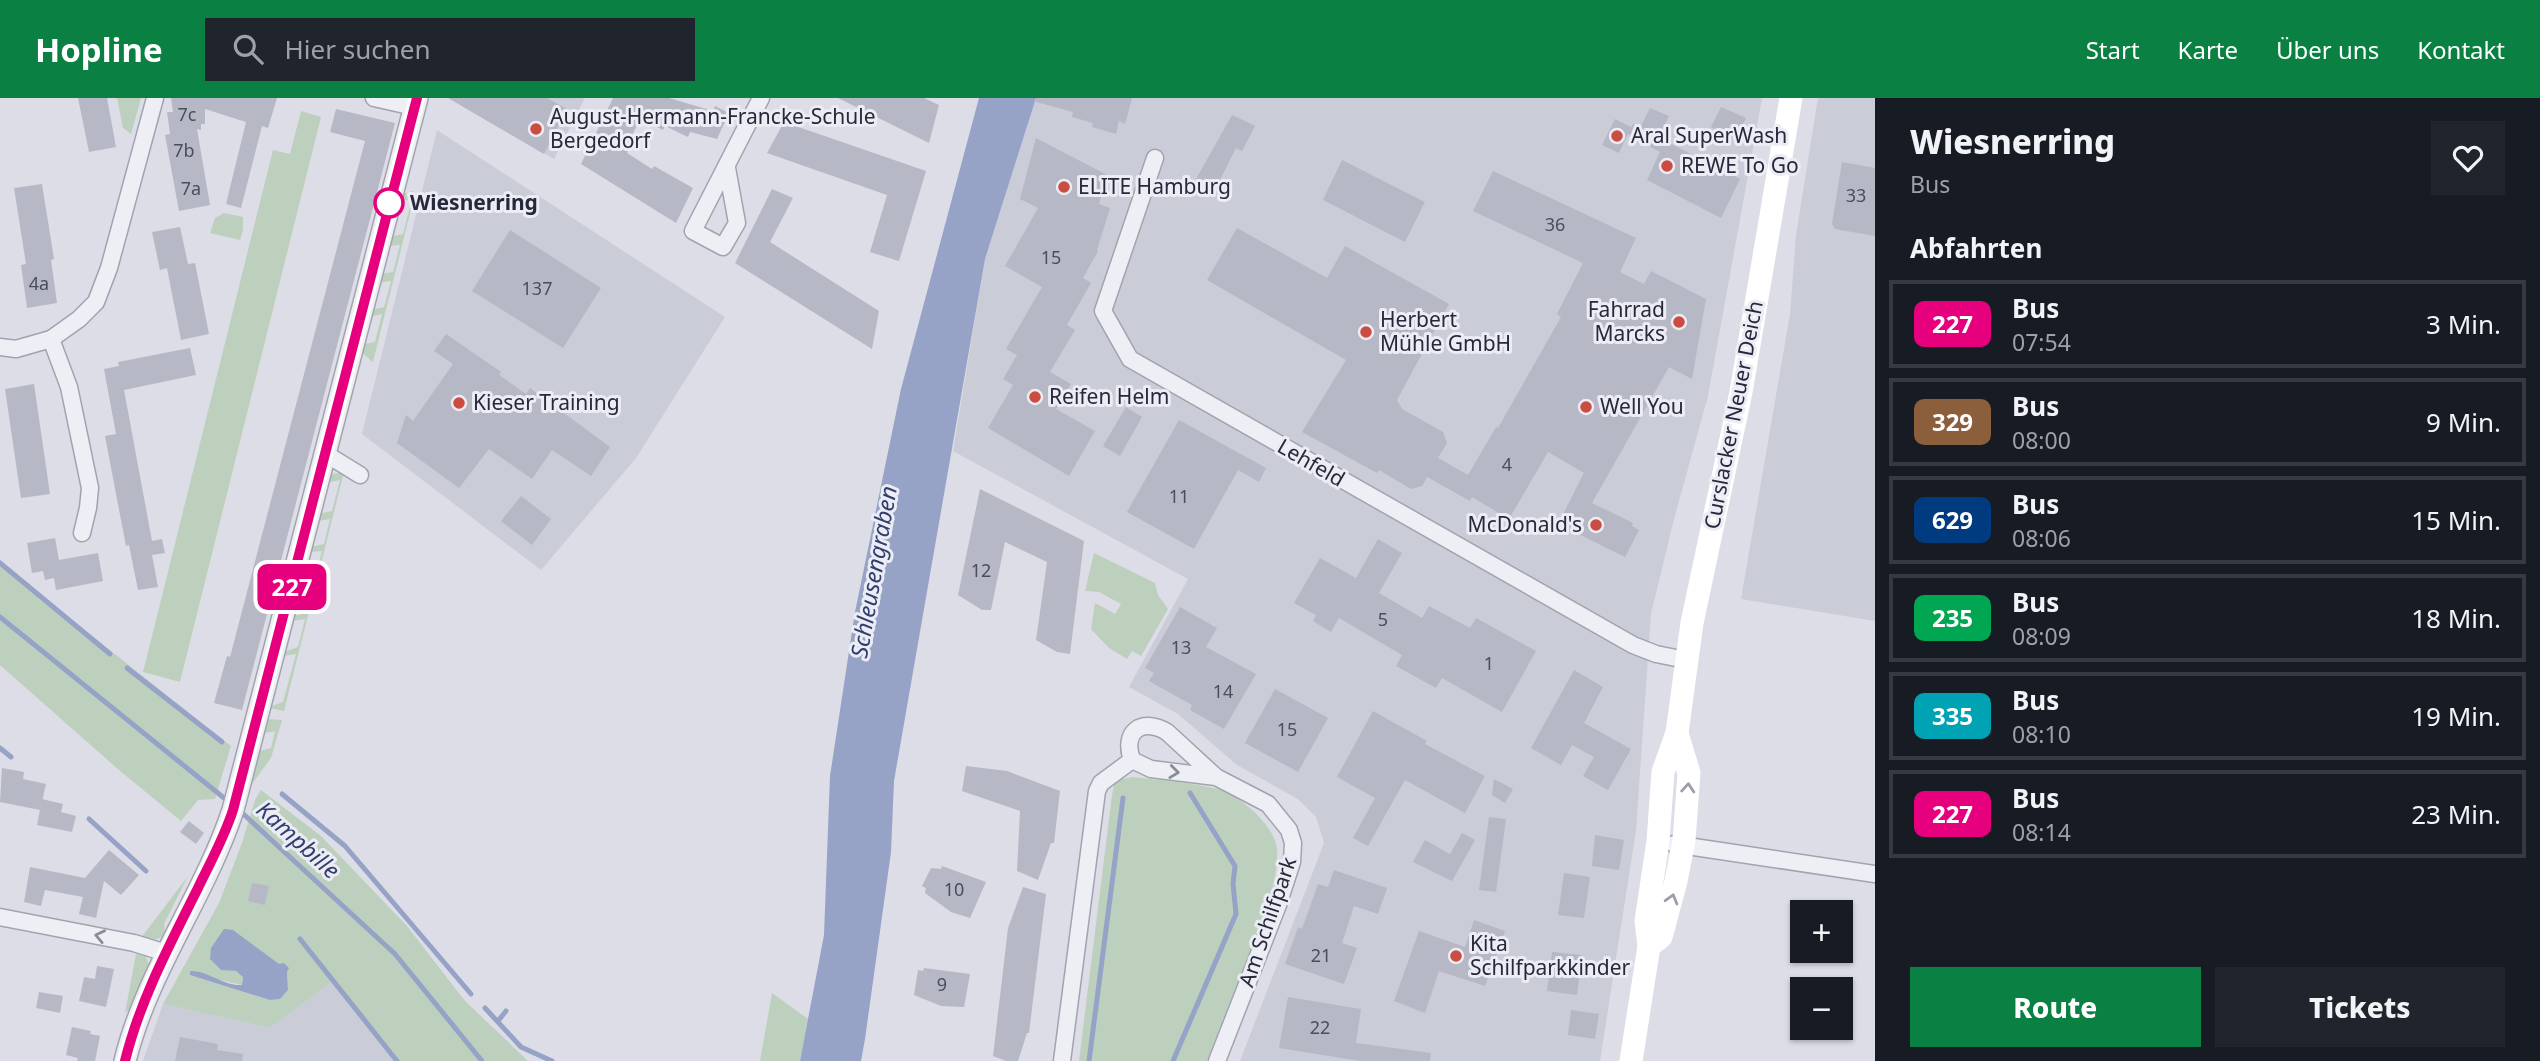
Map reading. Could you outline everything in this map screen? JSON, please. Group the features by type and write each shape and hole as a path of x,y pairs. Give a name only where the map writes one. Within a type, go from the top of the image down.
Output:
{"main road":[{"name":"Curslacker Neuer Deich","path":"1631,1061 1649,946 1646,921 1658,841 1663,772 1677,733 1686,660 1702,571 1741,392 1791,98"},
{"name":"Curslacker Neuer Deich","path":"1649,946 1661,937 1683,845 1689,773 1677,733"}],"street":[{"path":"0,346 16,349 51,339 79,319 96,302 103,287 155,98"},
{"path":"125,1061 133,1029 166,953 225,833 326,454 416,103 374,98"},
{"path":"727,168 761,98"},
{"name":"Lehfeld","path":"1155,158 1103,311 1130,359 1633,645 1656,654 1686,660"},
{"path":"51,339 69,387 90,488 82,533"},
{"path":"326,454 360,475"},
{"name":"Am Schilfpark","path":"1216,777 1152,769 1132,760 1128,747 1130,736 1137,729 1148,725 1167,732 1216,777 1268,804 1289,830 1293,843 1292,862 1278,905 1217,1061"},
{"path":"1062,1061 1097,791 1101,783 1132,760"},
{"path":"1658,841 1875,874"},
{"path":"0,916 134,943 166,953"}],"shaded area":[{"name":"August-Hermann-Francke-Schule Bergedorf","path":"450,98 585,98 554,159"},
{"path":"1036,98 1762,98 1708,396 1651,614 1636,830 1600,1061 1240,1061 1324,843 1316,817 1298,799 1237,765 1178,714 1129,687 1188,579 953,451 985,259"},
{"path":"1818,98 1875,98 1875,621 1741,599 1790,314 1796,235"},
{"path":"437,130 725,317 636,458 541,570 362,434"},
{"path":"333,981 397,1061 143,1061 163,1004 270,1028"}],"green space":[{"path":"117,98 141,98 131,134 123,128"},
{"path":"301,111 321,117 180,682 143,672 273,150 290,154"},
{"path":"413,191 415,193 373,362 359,350 360,345 375,342 382,314 369,317 370,310 384,307 391,281 377,283 380,274 393,272 400,245 387,246 389,237 403,234 412,199 397,202 399,195"},
{"path":"224,213 243,217 240,240 210,233 215,218"},
{"path":"344,472 284,711 270,708 283,702 296,654 283,656 284,652 298,647 305,619 292,621 294,616 306,613 313,587 300,589 301,584 314,581 322,551 309,552 310,547 324,544 330,519 317,521 319,514 332,511 340,480 326,483 328,475"},
{"path":"1094,553 1155,583 1158,595 1168,609 1141,656 1132,651 1127,659 1109,648 1091,629 1095,603 1115,614 1121,604 1099,592 1085,591"},
{"path":"0,560 20,579 231,746 215,799 198,800 181,821 0,665"},
{"path":"267,719 282,720 271,758 249,788 256,752 271,748 275,731 260,734"},
{"path":"1132,777 1173,781 1223,791 1243,803 1262,820 1277,849 1271,897 1207,1061 1079,1061 1112,795 1115,781"},
{"path":"261,790 321,836 407,926 465,1001 528,1061 397,1061 333,981 270,1028 163,1004 219,903 255,800","holes":["252,944 287,972 288,990 280,999 270,1000 190,975 195,971 211,978 242,985 243,976 236,971 230,971"]},
{"path":"188,876 164,924 162,937 141,938"},
{"path":"136,954 145,956 149,964 133,1006 125,1013"},
{"path":"772,993 808,1019 800,1061 760,1061"}],"water":[{"name":"Schleusengraben","path":"979,98 1036,98 985,259 894,781 891,852 861,1061 800,1061 824,935 830,776 855,612 901,389"},
{"path":"224,929 233,930 279,964 284,963 289,968 288,990 280,999 270,1000 190,975 190,971 196,971 228,983 242,985 243,977 236,971 221,970 210,959 211,948"}],"building":[{"path":"78,98 107,98 116,147 89,152"},
{"path":"171,98 277,98 268,128 262,126 241,208 226,204 246,122 205,109 205,124 201,124 201,130 197,129 210,205 179,211 165,135 170,134 167,112 173,112"},
{"name":"August-Hermann-Francke-Schule Bergedorf","path":"448,98 547,98 567,109 544,154"},
{"path":"613,98 669,98 713,111 715,106 727,112 717,139 690,132 688,137 665,126 663,130 640,119 628,144 631,145 627,153 652,169 654,166 693,188 676,223 581,164"},
{"path":"838,98 924,98 939,105 929,143"},
{"name":"ELITE Hamburg","path":"1036,98 1132,98 1125,124 1119,121 1116,134 1092,127 1093,123 1072,117 1073,112 1036,102"},
{"path":"1721,107 1746,118 1736,138 1711,127"},
{"path":"1650,108 1669,116 1659,137 1740,179 1721,218 1647,180 1660,152 1628,134 1619,153 1602,145 1615,119 1631,127 1628,133 1633,124 1640,128"},
{"path":"336,109 395,123 242,710 214,703 227,656 230,657 365,141 330,132"},
{"path":"1232,115 1255,126 1242,151 1236,148 1211,198 1191,188"},
{"path":"784,122 926,171 899,261 870,252 887,195 767,153"},
{"path":"1036,138 1107,175 1099,204 1110,208 1098,251 1083,278 1091,283 1067,325 1075,330 1050,372 1071,384 1056,409 1095,431 1069,476 988,428 1013,385 1003,379 1017,355 1006,349 1042,287 1005,266 1038,208 1020,199"},
{"path":"1342,160 1425,202 1405,242 1323,200"},
{"path":"1842,162 1875,168 1875,236 1835,229 1832,224"},
{"path":"1493,171 1636,238 1620,272 1644,284 1651,271 1706,299 1692,379 1669,367 1592,503 1633,523 1632,526 1639,530 1625,557 1558,524 1584,473 1548,452 1509,519 1472,497 1470,501 1427,477 1422,486 1411,489 1302,432 1346,360 1207,280 1237,228 1327,278 1345,246 1449,304 1397,400 1402,409 1443,432 1447,443 1438,458 1468,475 1561,317 1557,314 1583,263 1473,211"},
{"path":"42,184 54,259 51,260 57,303 27,308 21,265 26,264 14,188"},
{"path":"772,189 793,198 770,242 879,311 872,349 735,263"},
{"path":"180,227 188,264 195,263 209,334 181,340 167,268 160,270 152,232"},
{"path":"510,230 601,288 563,348 472,291"},
{"path":"446,334 501,372 499,375 526,394 530,388 610,447 591,476 552,450 532,479 489,449 459,488 397,443 406,415 413,421 453,364 434,351"},
{"path":"190,348 196,375 124,390 152,541 162,539 165,553 152,555 158,587 138,590 129,545 126,546 105,436 116,434 104,369 119,366 118,362"},
{"path":"34,384 50,494 21,498 5,389"},
{"path":"1126,407 1142,417 1120,456 1103,446"},
{"path":"1179,420 1266,468 1259,482 1238,470 1194,549 1127,512"},
{"path":"980,489 1084,541 1070,654 1057,652 1036,640 1047,562 1005,542 991,610 982,610 958,595"},
{"path":"521,496 551,519 532,545 501,521"},
{"path":"55,538 59,560 98,553 103,581 56,590 54,578 45,580 43,571 32,573 27,543"},
{"path":"1378,539 1402,553 1379,593 1422,618 1429,606 1470,628 1476,618 1536,651 1502,712 1442,678 1436,688 1396,666 1402,655 1339,618 1331,632 1313,621 1316,615 1294,603 1320,558 1356,578"},
{"path":"1180,607 1217,628 1206,647 1256,674 1224,729 1190,710 1192,705 1149,681 1154,673 1145,668"},
{"path":"1574,670 1603,687 1584,723 1631,749 1608,790 1583,776 1594,757 1572,745 1561,765 1531,748"},
{"path":"1275,689 1328,718 1298,772 1245,743"},
{"path":"1373,711 1427,741 1425,744 1485,776 1465,813 1405,780 1368,846 1353,838 1375,798 1337,777"},
{"path":"966,766 1007,771 1060,791 1054,843 1051,843 1038,880 1017,871 1020,811 962,791"},
{"path":"2,768 24,772 23,779 46,784 40,810 0,802"},
{"path":"1494,779 1513,789 1505,803 1492,795"},
{"path":"42,799 63,804 61,812 76,816 72,832 37,825"},
{"path":"1489,817 1506,819 1496,892 1479,890"},
{"path":"189,821 204,833 196,844 180,832"},
{"path":"1462,833 1475,840 1452,881 1413,862 1425,840 1450,854"},
{"path":"1595,835 1624,840 1619,870 1592,866"},
{"path":"109,850 139,875 121,895 104,881 96,918 79,914 83,897 45,890 41,906 24,902 30,867 85,878"},
{"path":"942,866 986,882 970,918 951,912 925,893 926,888 922,886 931,868 941,869"},
{"path":"1334,870 1387,888 1378,914 1354,906 1342,943 1357,948 1344,984 1285,964 1298,927 1302,929 1318,884 1328,887"},
{"path":"1564,873 1590,877 1584,918 1558,915"},
{"path":"252,883 269,886 265,905 248,901"},
{"path":"1023,887 1046,894 1029,1033 1018,1061 1006,1061 993,1056 1008,928"},
{"path":"1474,920 1505,931 1485,986 1439,971 1425,1013 1394,1001 1419,931 1465,947"},
{"path":"1552,952 1582,955 1577,995 1547,991"},
{"path":"97,966 114,969 106,1007 79,1001 84,977 95,979"},
{"path":"924,968 970,974 964,1007 941,1006 914,995 918,970 923,971"},
{"path":"39,992 63,996 60,1013 36,1008"},
{"path":"1288,997 1361,1009 1356,1043 1431,1053 1430,1061 1360,1061 1279,1048"},
{"path":"1571,1010 1599,1014 1595,1039 1568,1035"},
{"path":"72,1027 100,1036 95,1061 77,1061 78,1058 66,1055"},
{"path":"180,1037 218,1044 217,1050 243,1054 242,1061 175,1061"}],"waterway":[{"path":"0,563 110,654"},
{"name":"Kampbille","path":"0,617 229,802"},
{"path":"127,668 222,742"},
{"path":"0,748 11,757"},
{"path":"1173,1061 1236,914 1233,884 1235,866 1190,793"},
{"path":"282,794 345,846 471,994"},
{"path":"1089,1061 1123,798"},
{"name":"Kampbille","path":"239,810 395,954 482,1061"},
{"path":"89,819 146,871"},
{"path":"300,939 397,1061"},
{"path":"485,1008 521,1047 552,1061"},
{"path":"498,1021 506,1011"}],"bus line":[{"name":"227","path":"125,1061 133,1029 166,953 225,833 233,810 417,98"}],"place":[{"name":"August-Hermann-Francke-Schule Bergedorf","path":"536,129"},
{"name":"Aral SuperWash","path":"1617,136"},
{"name":"REWE To Go","path":"1667,166"},
{"name":"ELITE Hamburg","path":"1064,187"},
{"name":"Wiesnerring","path":"389,203"},
{"name":"Fahrrad Marcks","path":"1679,322"},
{"name":"Herbert Mühle GmbH","path":"1366,332"},
{"name":"Reifen Helm","path":"1035,397"},
{"name":"Kieser Training","path":"459,403"},
{"name":"Well You","path":"1586,407"},
{"name":"McDonald's","path":"1596,525"},
{"name":"Kita Schilfparkkinder","path":"1456,956"}]}
